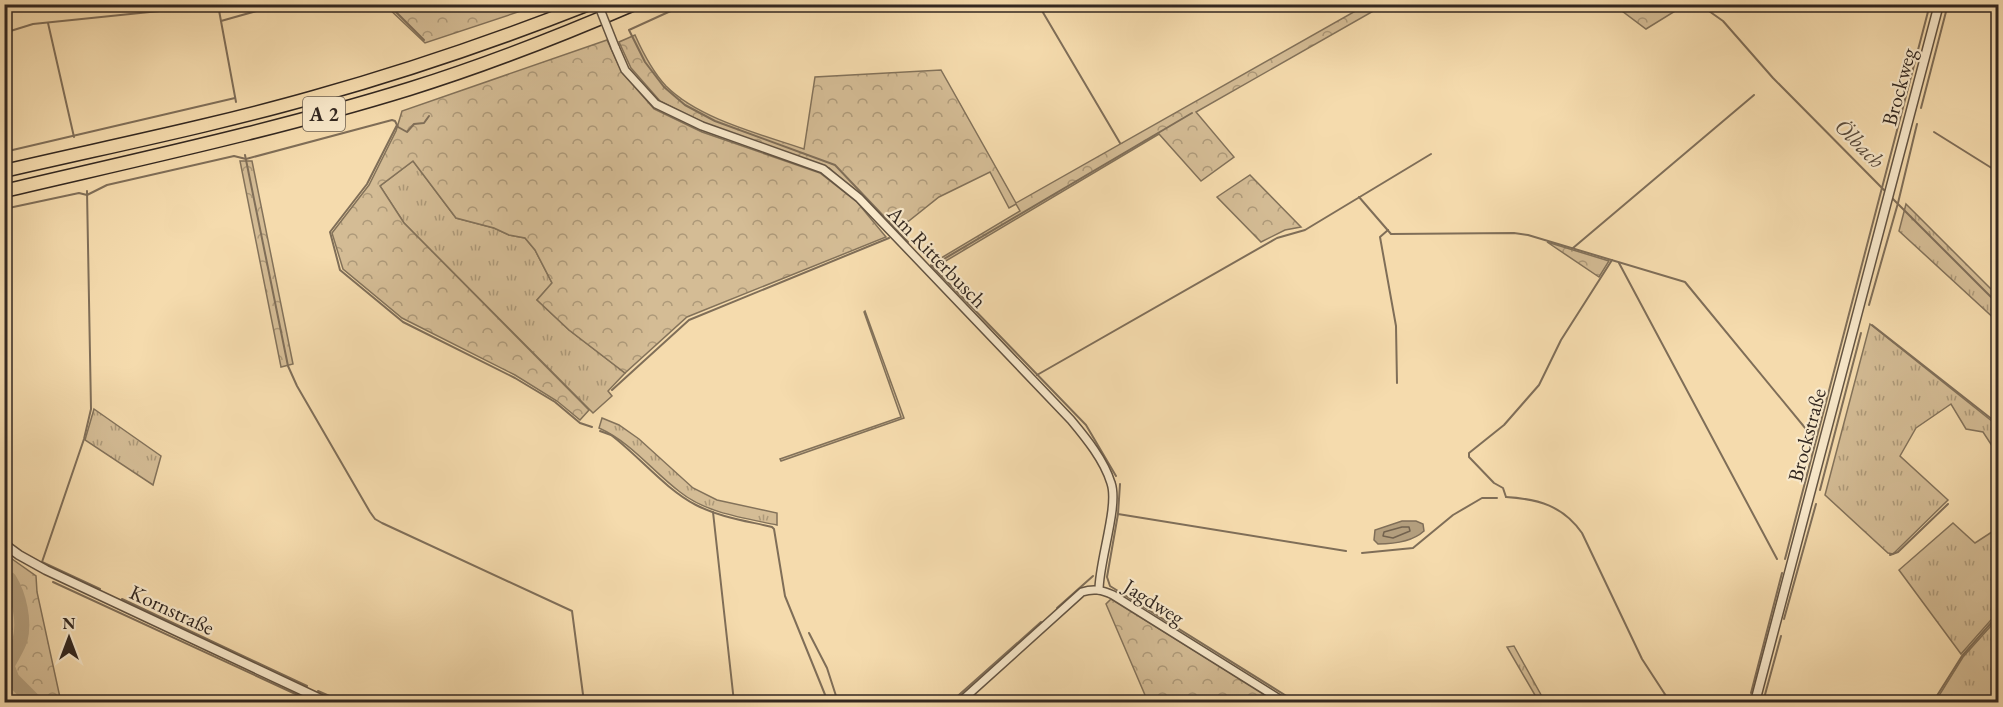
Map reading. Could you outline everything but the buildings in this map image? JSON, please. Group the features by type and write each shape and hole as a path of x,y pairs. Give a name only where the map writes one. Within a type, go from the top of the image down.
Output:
{"highway":[{"name":"A 2","path":"4,171 312,98 470,49 589,4"},
{"name":"A 2","path":"4,191 306,119 411,88 544,42 634,4"}],"street":[{"name":"Am Ritterbusch","path":"598,4 626,70 656,104 702,126 823,169 859,198 1071,420 1088,440 1112,484 1110,516 1099,590"},
{"name":"Brockweg","path":"1894,178 1939,4"},
{"name":"Brockstraße","path":"1755,702 1894,178"},
{"name":"Kornstraße","path":"4,544 46,570 327,702"},
{"name":"Jagdweg","path":"960,702 1082,592 1090,589 1113,595 1284,702"}],"green space":[{"path":"385,5 539,5 425,43"},
{"path":"1366,5 1384,5 1196,112 1234,157 1201,181 1159,134 939,265 936,261 1020,211 1016,204 1009,208 990,172 939,197 895,232 862,197 829,168 704,123 660,101 631,68 619,42 635,35 648,62 661,80 680,98 695,108 731,124 804,149 815,77 941,70 1016,203"},
{"path":"1614,5 1685,5 1646,29"},
{"path":"607,40 622,72 654,109 702,132 820,173 857,202 886,237 687,317 625,373 569,330 537,300 552,283 535,250 525,238 456,218 413,161 380,186 404,223 589,410 580,420 557,401 515,375 402,318 343,269 332,233 369,185 396,131 402,111"},
{"path":"240,161 252,161 293,364 281,367"},
{"path":"413,161 456,218 525,238 535,250 552,283 537,300 569,330 625,373 608,391 612,396 593,413 404,223 380,186"},
{"path":"1250,175 1301,227 1285,230 1261,242 1217,197"},
{"path":"1906,204 1998,296 1998,322 1899,231"},
{"path":"1547,242 1609,261 1599,277"},
{"path":"865,311 904,418 781,461 780,459 901,417"},
{"path":"1870,324 1998,426 1998,455 1983,432 1966,429 1951,404 1916,428 1900,456 1948,500 1893,554 1888,553 1825,495"},
{"path":"94,409 161,456 153,485 85,440"},
{"path":"602,418 619,425 639,439 693,488 717,500 777,513 777,525 726,514 690,499 622,441 599,428"},
{"path":"1953,523 1975,543 1998,528 1998,612 1961,654 1899,570"},
{"path":"5,554 36,576 37,592 61,702 12,702 5,688"},
{"path":"1111,599 1277,702 1148,702 1106,604"},
{"path":"1998,618 1998,702 1935,702 1963,657"},
{"path":"1514,646 1545,702 1539,702 1507,647"}],"water":[{"path":"1402,521 1416,521 1423,524 1424,531 1414,538 1396,543 1378,544 1374,540 1375,530"}],"waterway":[{"path":"221,21 267,8 273,4"},
{"path":"388,4 424,40"},
{"path":"686,4 629,30 645,62 664,87 685,105 715,121 835,165 908,242"},
{"path":"1038,4 1120,143"},
{"name":"Ölbach","path":"1699,4 1723,21 1773,78 1886,192"},
{"path":"1785,559 1930,4"},
{"path":"1921,108 1948,4"},
{"path":"4,33 33,24 218,5 236,102"},
{"path":"48,23 74,137"},
{"path":"1573,248 1754,95"},
{"path":"4,152 235,98"},
{"path":"932,266 1192,113"},
{"path":"4,209 79,193 87,195 107,185 234,156 246,159 392,120 407,132 414,124 424,123 429,116"},
{"path":"1869,305 1898,203 1917,124"},
{"path":"397,125 367,184 330,232 340,270 403,322 515,378 555,402 580,423 592,427"},
{"path":"1934,132 1998,172"},
{"path":"1037,375 1277,238 1305,230 1431,154"},
{"path":"245,155 288,366 297,386 370,512 382,523 572,611 584,702"},
{"path":"87,191 91,409 84,439 42,562 100,589"},
{"name":"Ölbach","path":"1890,196 1998,304"},
{"path":"1359,197 1391,234 1514,233 1528,235 1685,282 1815,440"},
{"path":"1388,230 1380,237 1396,326 1397,383"},
{"path":"612,390 689,320 889,238"},
{"path":"1506,497 1503,488 1494,483 1469,457 1469,453 1504,425 1539,385 1561,340 1612,260"},
{"path":"1619,263 1777,559"},
{"path":"931,265 1086,425 1116,476"},
{"path":"1872,325 1998,424"},
{"path":"1820,490 1861,333"},
{"path":"600,431 611,435 663,481 696,505 724,516 774,529 785,596 828,702"},
{"path":"1120,484 1118,514 1107,577 1110,586 1296,702"},
{"path":"1506,497 1540,502 1558,510 1575,524 1582,533 1642,659 1670,702"},
{"path":"1362,553 1413,548 1453,515 1482,498 1497,498"},
{"path":"1784,619 1816,504"},
{"path":"1890,555 1898,552 1948,504"},
{"path":"713,512 734,702"},
{"path":"1118,514 1346,551"},
{"path":"1751,693 1782,573"},
{"path":"1057,608 1093,576"},
{"path":"4,578 9,579 16,593 22,625 20,640 7,666 12,679 35,702"},
{"path":"53,582 302,697"},
{"path":"122,599 307,686"},
{"path":"1933,702 1962,656 1998,615"},
{"path":"951,702 1041,622"},
{"path":"809,633 827,668 838,702"},
{"path":"1763,702 1781,636"},
{"path":"318,691 343,702"}]}
